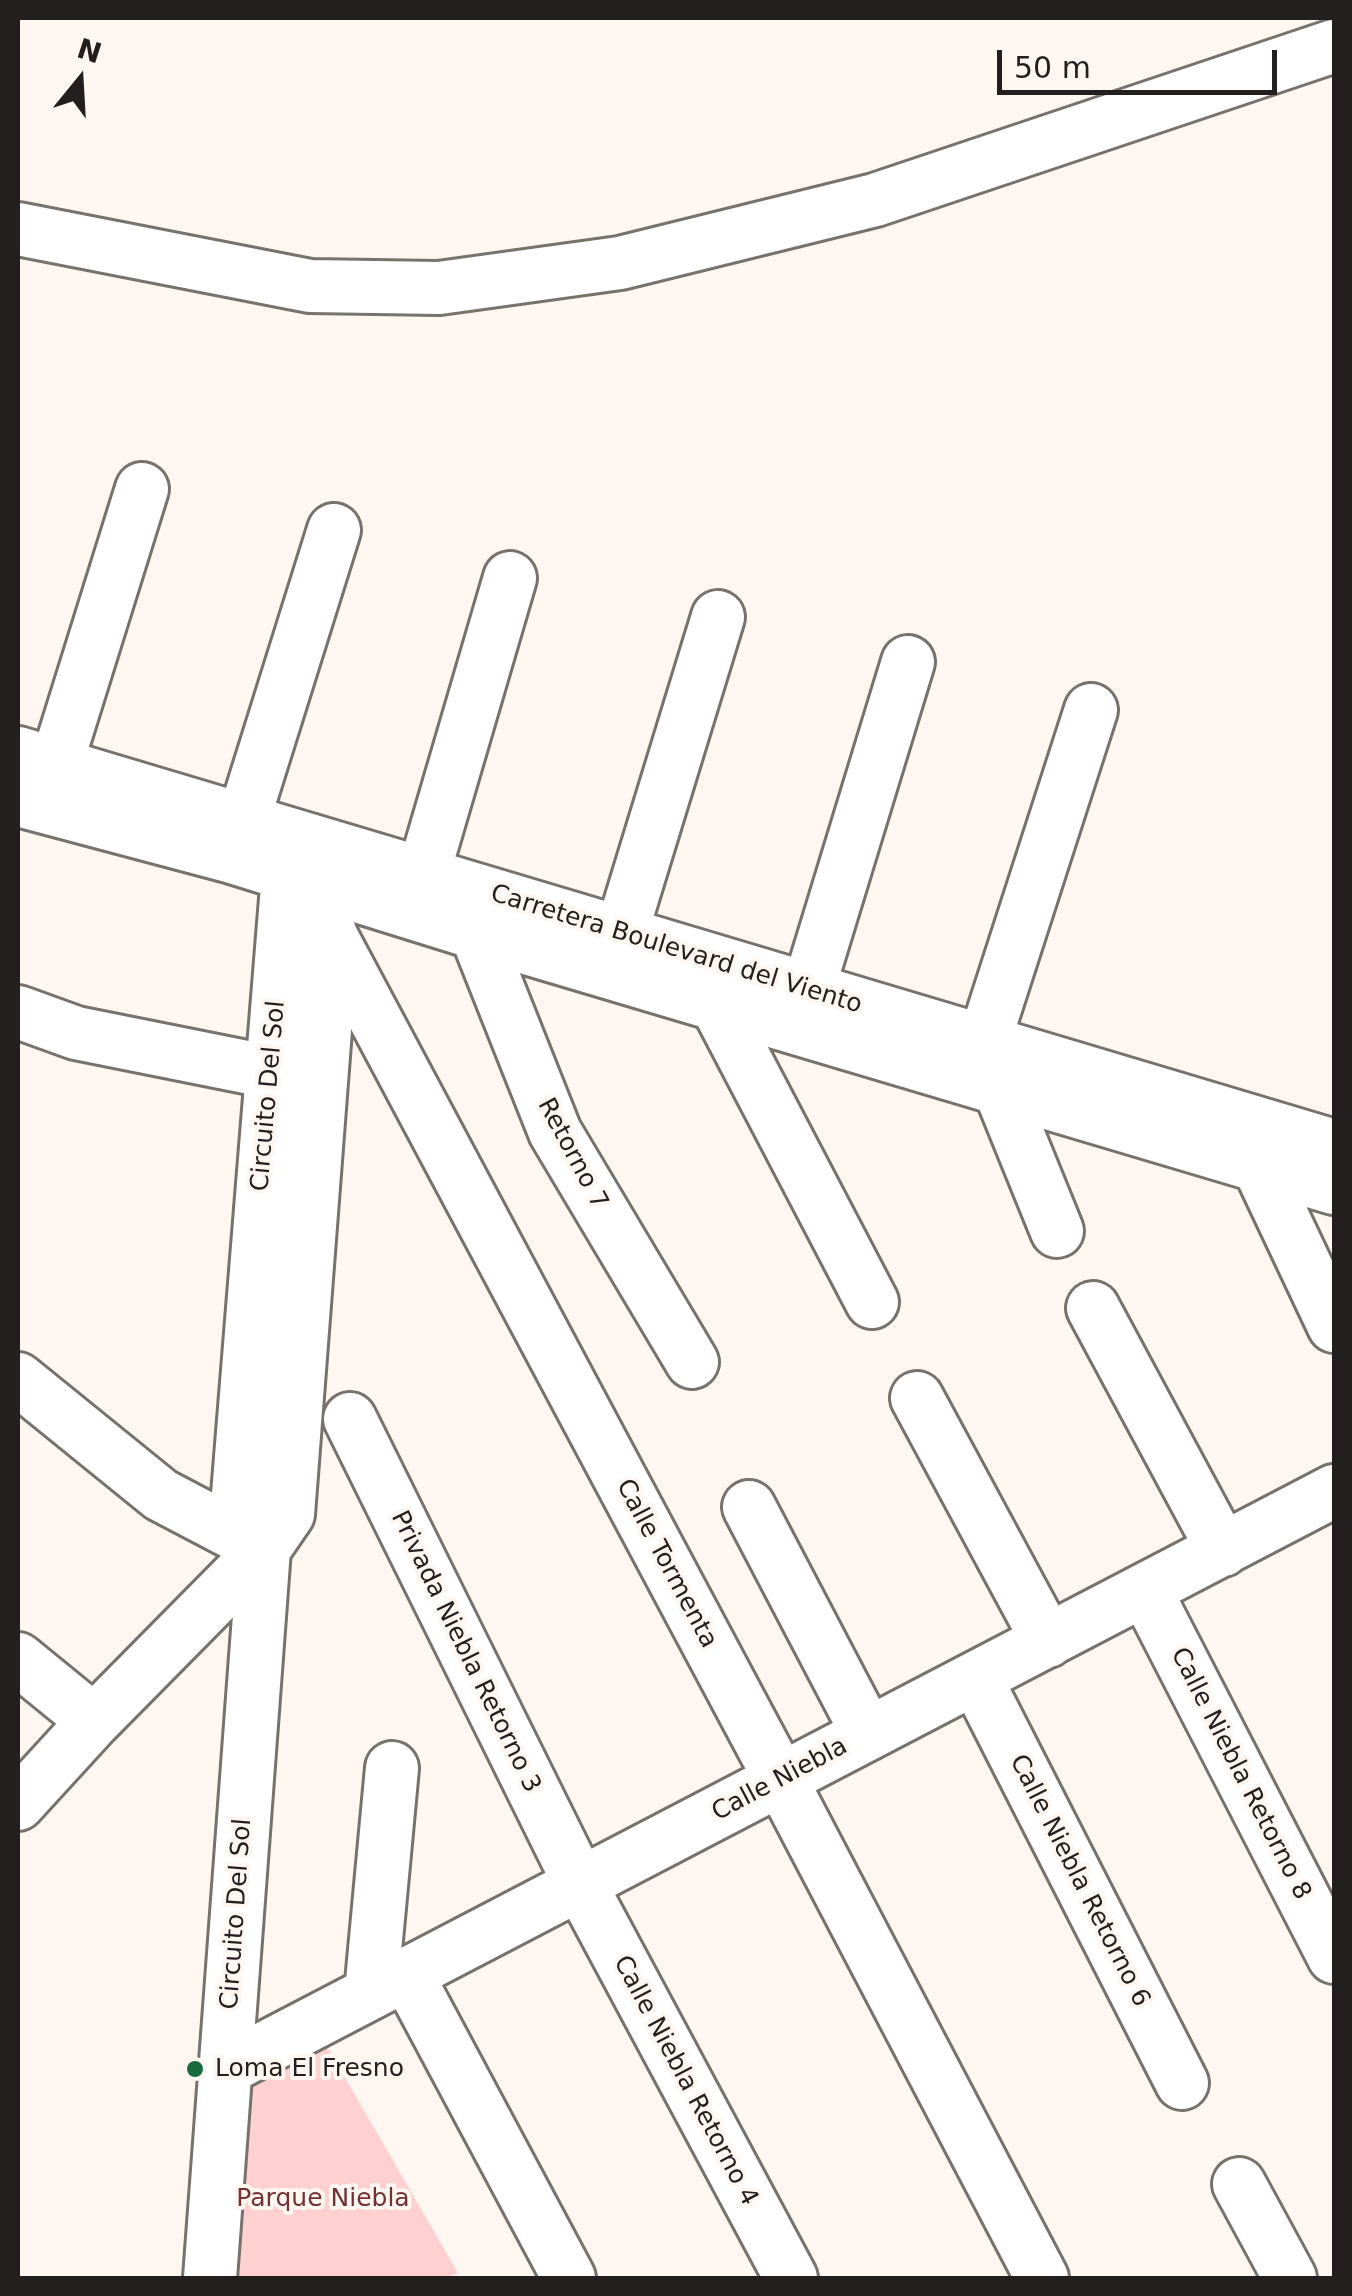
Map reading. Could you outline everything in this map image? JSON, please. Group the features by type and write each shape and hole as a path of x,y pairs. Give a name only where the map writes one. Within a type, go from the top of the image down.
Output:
{"street":[{"path":"18,229 310,286 439,288 620,264 875,200 1334,46"},
{"path":"37,759 142,488"},
{"path":"237,839 334,530"},
{"path":"423,875 510,578"},
{"path":"621,934 718,617"},
{"path":"808,990 908,662"},
{"path":"1057,1231 992,1065 1091,710"},
{"name":"Carretera Boulevard del Viento","path":"37,759 476,933 715,1002 1334,1146"},
{"name":"Carretera Boulevard del Viento","path":"18,800 237,839"},
{"name":"Carretera Boulevard del Viento","path":"306,867 423,875 808,990 992,1065 1258,1165 1334,1188"},
{"name":"Calle Tormenta","path":"306,867 332,938 1042,2278"},
{"name":"Circuito Del Sol","path":"264,1549 236,1507 271,1072 306,867"},
{"name":"Retorno 7","path":"476,933 555,1132 692,1362"},
{"name":"Circuito Del Sol","path":"210,2278 264,1549 288,1514 332,938"},
{"path":"715,1002 872,1302"},
{"path":"18,1012 76,1032 271,1072"},
{"path":"1258,1165 1334,1326"},
{"path":"1094,1308 1223,1550"},
{"path":"18,1379 160,1495 264,1549 18,1804"},
{"path":"916,1398 1048,1641"},
{"name":"Privada Niebla Retorno 3","path":"350,1419 580,1884"},
{"name":"Calle Niebla","path":"226,2069 1223,1550 1330,1506"},
{"path":"749,1507 868,1734"},
{"name":"Calle Niebla Retorno 8","path":"1145,1590 1334,1957"},
{"path":"18,1659 94,1721"},
{"name":"Calle Niebla Retorno 6","path":"976,1679 1182,2083"},
{"path":"392,1768 389,1984 568,2278"},
{"name":"Calle Niebla Retorno 4","path":"580,1884 790,2278"},
{"path":"1240,2184 1290,2278"}],"green space":[{"name":"Parque Niebla","path":"322,2038 458,2273 446,2278 235,2278 254,2077"}],"place":[{"name":"Loma El Fresno","path":"195,2069"}]}
